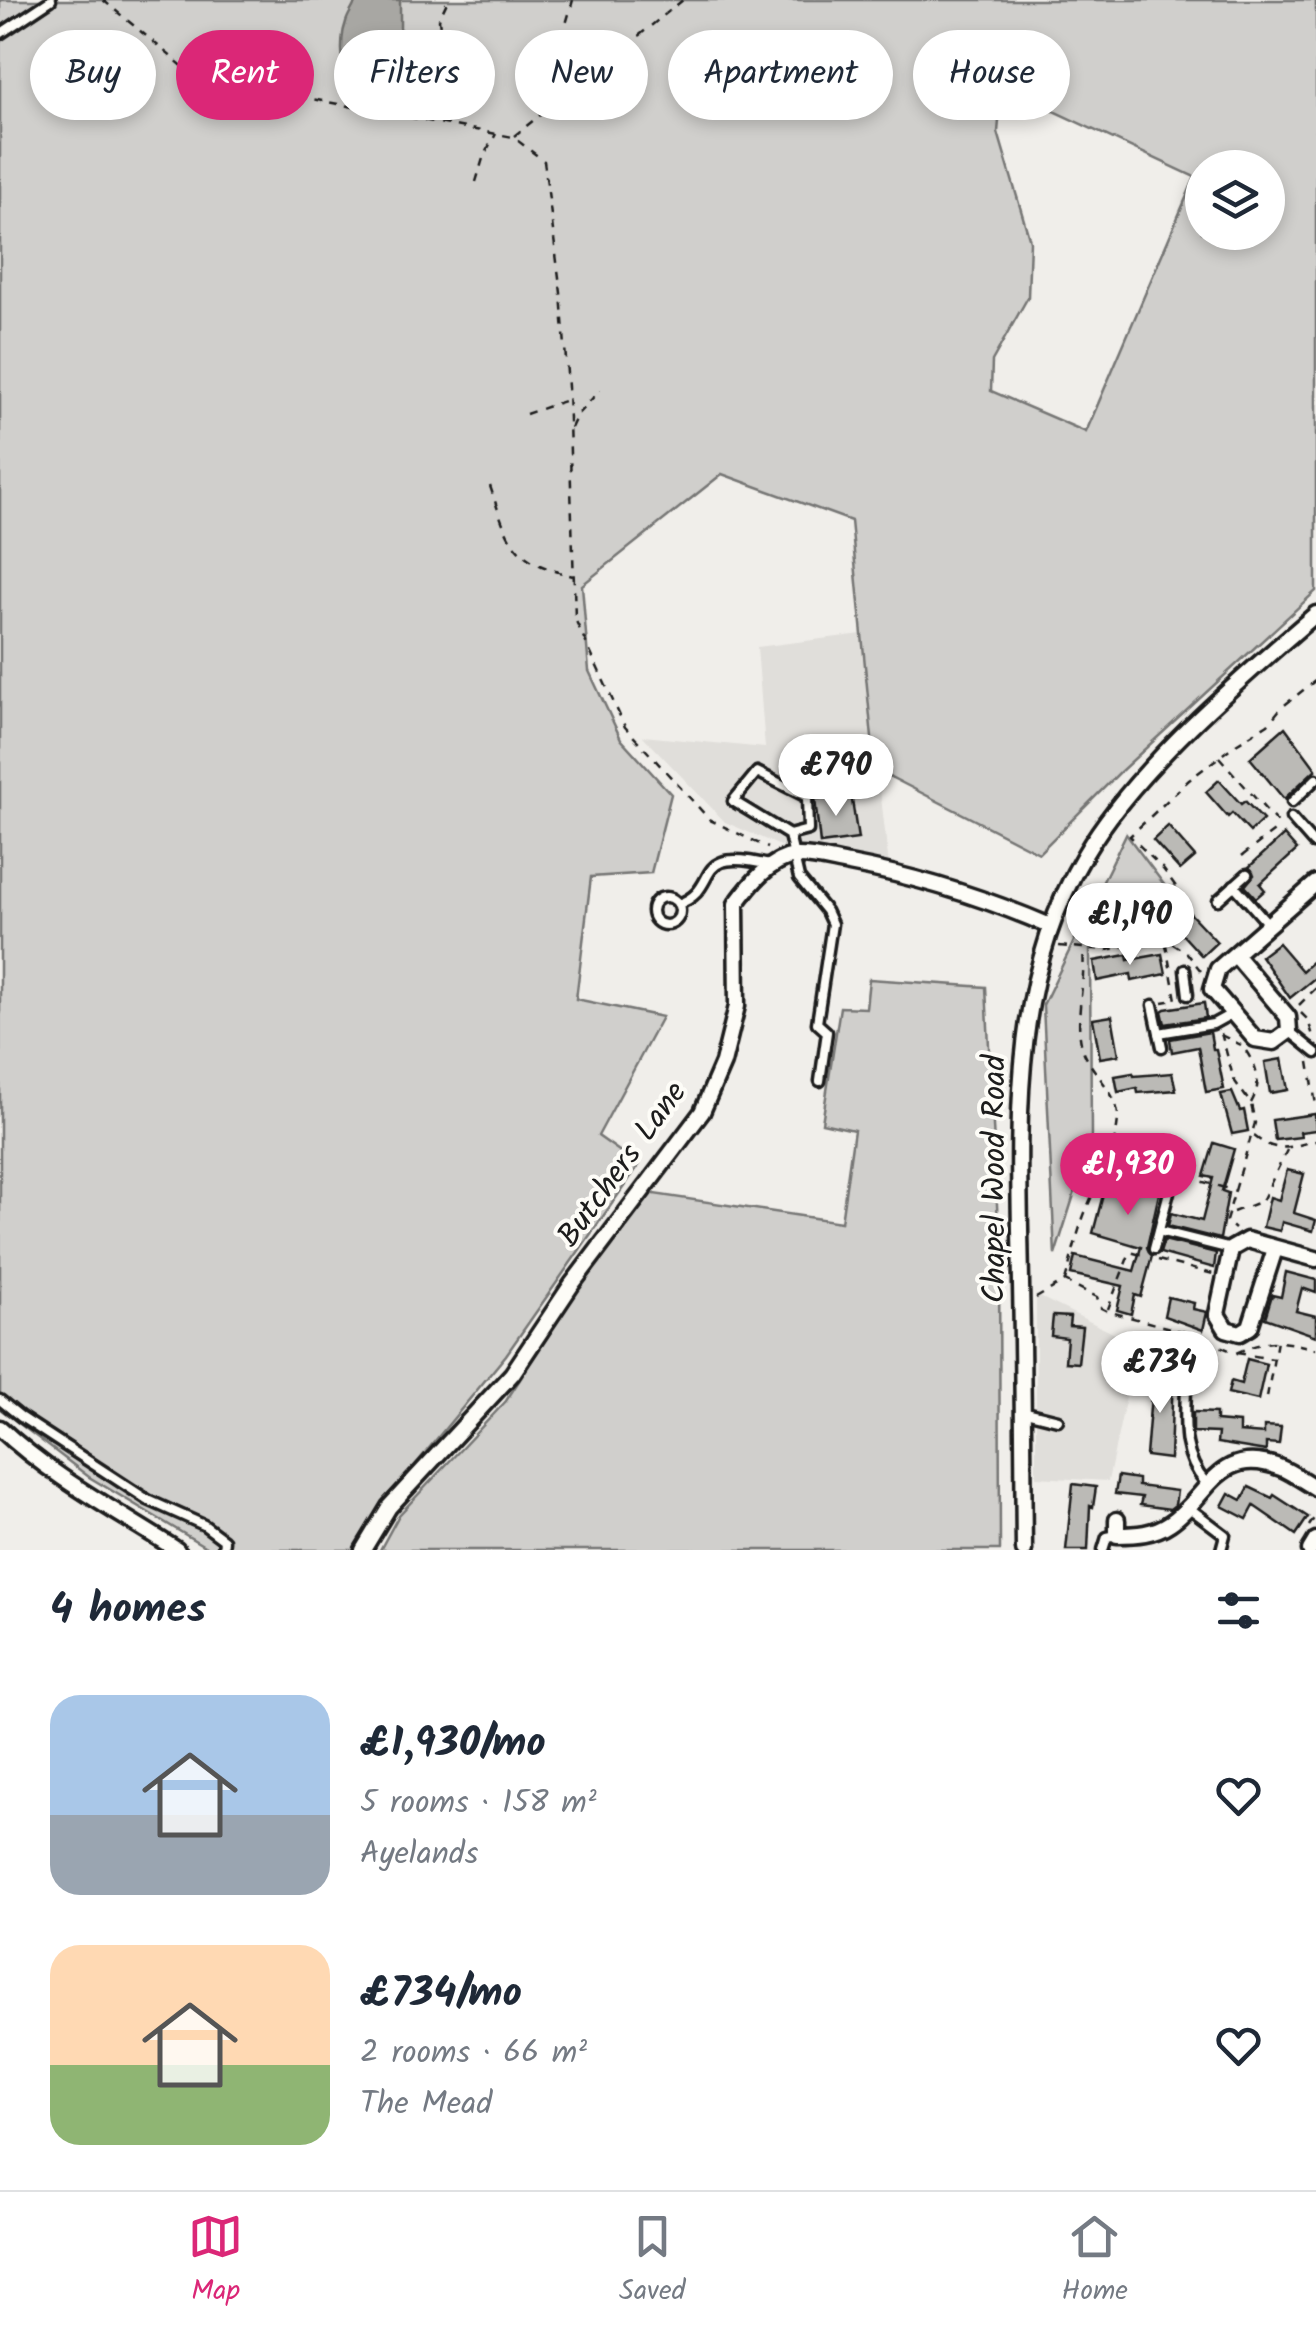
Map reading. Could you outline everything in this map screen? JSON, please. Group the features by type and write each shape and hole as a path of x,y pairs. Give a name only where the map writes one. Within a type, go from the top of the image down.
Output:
{"street":[{"name":"Chapel Wood Road","path":"1024,1550 1019,1136 1022,1051 1043,944 1085,854 1138,782 1316,614"},
{"path":"784,860 883,870 1002,906 1050,926"},
{"name":"Butchers Lane","path":"362,1550 390,1507 512,1374 572,1284 702,1112 723,1064 738,1006 736,904 752,883 784,860"},
{"path":"1236,956 1288,1017 1289,1031 1274,1042 1256,1039 1212,988 1218,970 1316,884"},
{"path":"1275,1248 1250,1327 1240,1333 1224,1328 1217,1314 1226,1248 1246,1240 1316,1259"},
{"path":"0,1428 94,1500 177,1550"},
{"path":"1117,1527 1152,1532 1171,1523 1206,1483 1231,1467 1266,1464 1282,1468 1316,1488"},
{"path":"1310,1550 1316,1540"}],"lane":[{"path":"0,34 51,0"},
{"path":"756,772 806,797 808,830 789,836 733,801 756,772"},
{"path":"1292,802 1316,779"},
{"path":"1307,788 1316,797"},
{"path":"1291,818 1314,844 1316,841"},
{"path":"789,836 784,860 826,910 832,924 818,1023 827,1032 820,1081"},
{"path":"678,904 691,897 714,865 737,858 784,860"},
{"path":"1218,900 1246,874"},
{"path":"1234,885 1269,925"},
{"path":"1185,970 1188,992 1212,988"},
{"path":"1153,1005 1162,1047"},
{"path":"1159,1033 1212,1024 1233,1013"},
{"path":"1289,1031 1310,1049"},
{"path":"1154,1248 1169,1192"},
{"path":"1159,1232 1226,1248"},
{"path":"1186,1388 1185,1445 1195,1471 1206,1483"},
{"path":"0,1400 148,1500 204,1525 224,1540 223,1550"},
{"path":"1022,1411 1058,1420"},
{"path":"1188,1506 1225,1534 1222,1550"},
{"path":"1103,1550 1117,1527"}],"path":[{"path":"103,0 186,69 285,94 513,137 544,161 561,293 570,430 574,619 624,727 710,820 784,860"},
{"path":"436,122 446,81 440,19 448,0"},
{"path":"564,30 573,0"},
{"path":"647,30 683,0"},
{"path":"513,137 534,120"},
{"path":"476,182 496,134"},
{"path":"570,430 600,390"},
{"path":"526,414 568,400"},
{"path":"490,486 510,544 541,568 574,577"},
{"path":"1153,1005 1176,1000 1162,921 1183,896 1130,836 1219,757 1268,724 1281,708 1316,680"},
{"path":"1219,757 1280,826"},
{"path":"1242,856 1291,818"},
{"path":"1043,944 1106,950 1165,939"},
{"path":"1022,1305 1065,1281 1118,1114 1105,1086 1088,1064 1080,1040 1083,950"},
{"path":"1316,988 1296,1008 1308,1020 1313,1036 1310,1049 1316,1105"},
{"path":"1226,1248 1226,1220 1255,1122 1251,1104 1234,1080 1220,1035 1233,1013"},
{"path":"1220,1035 1242,1046 1253,1062 1259,1076 1258,1091 1251,1104"},
{"path":"1253,1135 1264,1144 1287,1150 1316,1141"},
{"path":"1231,1212 1262,1201 1287,1150"},
{"path":"1108,1155 1236,1191"},
{"path":"1226,1220 1246,1240"},
{"path":"1107,1311 1130,1252 1225,1277"},
{"path":"1065,1281 1098,1297 1101,1308 1107,1311 1192,1334 1236,1353 1275,1359"},
{"path":"1236,1353 1278,1339 1316,1350"},
{"path":"1267,1397 1278,1339"}],"shaded area":[{"path":"0,0 1316,0 1316,591 1120,772 1039,853 875,769 851,521 722,474 582,585 589,671 621,739 671,794 651,873 591,877 576,999 662,1017 598,1136 639,1165 506,1355 378,1510 355,1550 211,1550 89,1477 0,1409","holes":["913,30 1070,30 1070,119 1185,172 1185,150 1285,150 1285,250 1185,250 1185,200 1086,432 991,391 992,361 1028,297 1030,241 998,132 999,120 913,120"]},
{"path":"356,0 400,0 400,30 344,30"},
{"path":"862,634 889,866 787,849 725,822 643,736 765,748 757,647"},
{"path":"1126,834 1169,891 1146,934 1090,944 1091,1141 1055,1255 1043,1005"},
{"path":"869,979 986,987 999,1244 1000,1550 380,1550 399,1515 506,1401 641,1192 841,1222 854,1130 822,1123 840,1007 866,1008"},
{"path":"1036,1295 1137,1345 1108,1481 1036,1477"}],"building":[{"path":"1285,727 1316,769 1284,799 1250,758"},
{"path":"1219,780 1263,820 1250,832 1232,813 1228,817 1206,792"},
{"path":"851,794 858,839 820,844 815,799"},
{"path":"1168,826 1195,857 1180,870 1153,840"},
{"path":"1284,835 1297,850 1260,884 1265,890 1256,898 1245,886 1254,875 1249,867"},
{"path":"1184,907 1217,942 1202,956 1170,921"},
{"path":"1278,943 1302,971 1316,958 1316,977 1290,998 1261,956"},
{"path":"1162,954 1166,974 1132,981 1131,974 1097,981 1094,961"},
{"path":"1204,1003 1206,1018 1165,1024 1165,1009"},
{"path":"1112,1016 1119,1055 1100,1058 1093,1019"},
{"path":"1210,1032 1224,1089 1206,1092 1198,1047 1172,1052 1170,1039"},
{"path":"1282,1059 1288,1090 1270,1093 1265,1062"},
{"path":"1172,1073 1176,1090 1138,1093 1137,1088 1118,1092 1115,1076"},
{"path":"1232,1092 1240,1111 1244,1110 1248,1131 1232,1134 1221,1094"},
{"path":"1315,1114 1316,1130 1300,1132 1301,1137 1275,1140 1272,1120"},
{"path":"1122,1141 1176,1156 1173,1169 1165,1167 1147,1247 1152,1256 1141,1297 1135,1295 1131,1314 1117,1310 1123,1286 1071,1274 1075,1256 1134,1271 1141,1247 1093,1233 1109,1172 1113,1173"},
{"path":"1214,1143 1234,1149 1222,1191 1228,1193 1220,1239 1168,1226 1171,1213 1202,1221 1213,1178 1204,1176"},
{"path":"1287,1170 1304,1174 1294,1213 1316,1220 1313,1231 1282,1222 1280,1231 1263,1227 1270,1197 1279,1200"},
{"path":"1164,1240 1216,1253 1214,1268 1160,1253"},
{"path":"1286,1272 1316,1280 1316,1293 1302,1288 1296,1311 1316,1316 1316,1336 1265,1318 1272,1295 1281,1297"},
{"path":"1168,1297 1194,1303 1193,1309 1207,1312 1203,1330 1164,1316"},
{"path":"1053,1316 1070,1317 1069,1326 1082,1327 1078,1363 1065,1362 1067,1338 1051,1336"},
{"path":"1247,1359 1266,1364 1258,1400 1228,1393 1231,1381 1241,1384"},
{"path":"1153,1371 1173,1373 1170,1459 1146,1456"},
{"path":"1193,1412 1216,1413 1216,1421 1239,1423 1239,1432 1264,1434 1264,1426 1281,1427 1279,1444 1266,1443 1266,1451 1217,1443 1218,1433 1193,1432"},
{"path":"1118,1476 1138,1479 1138,1486 1177,1491 1175,1505 1170,1509 1140,1505 1142,1497 1115,1494"},
{"path":"1073,1484 1096,1487 1093,1507 1090,1506 1088,1550 1066,1550"},
{"path":"1249,1487 1272,1498 1274,1495 1308,1517 1296,1535 1254,1506 1247,1519 1222,1506 1229,1493 1242,1500"}]}
